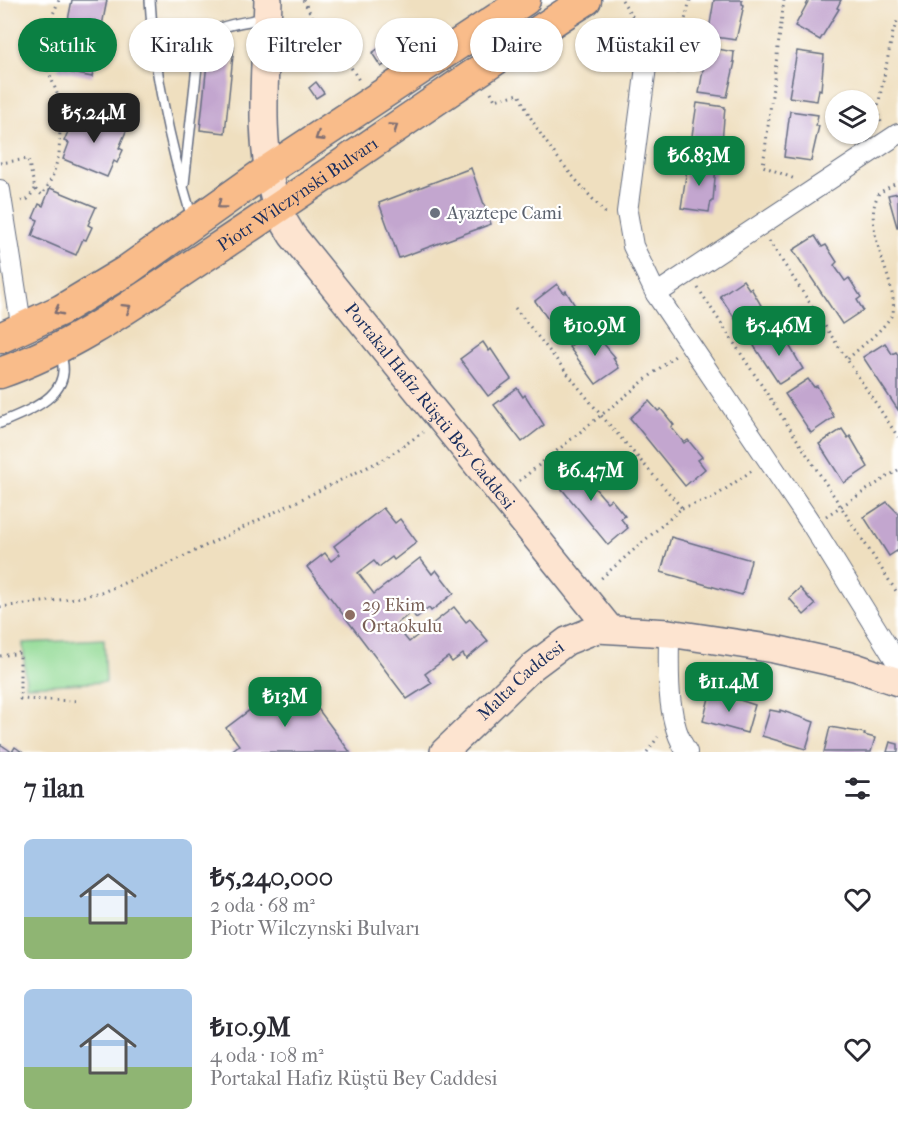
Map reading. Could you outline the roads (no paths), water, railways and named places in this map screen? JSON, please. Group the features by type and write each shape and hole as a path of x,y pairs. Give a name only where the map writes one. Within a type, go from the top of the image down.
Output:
{"main road":[{"name":"Piotr Wilczynski Bulvarı","path":"11,334 126,271 268,170 525,0"},
{"name":"Piotr Wilczynski Bulvarı","path":"0,374 58,348 132,304 277,209 502,54 586,0"},
{"name":"Portakal Hafız Rüştü Bey Caddesi","path":"268,9 265,118 268,170 277,209 292,235 609,628"},
{"path":"609,628 669,633 824,659 898,682"},
{"name":"Malta Caddesi","path":"444,752 551,652 582,634 609,628"}],"street":[{"path":"651,72 627,212 633,246 656,294 688,345 812,525 898,664"},
{"path":"656,294 895,137"},
{"path":"0,190 11,334"},
{"path":"669,633 669,675 674,716 687,752"}],"lane":[{"path":"150,0 155,58 167,134 194,224"},
{"path":"184,190 203,38 212,31 268,9"},
{"path":"0,423 33,409 54,395 63,375 62,359 58,348"}],"place":[{"name":"Ayaztepe Cami","path":"435,213"},
{"name":"29 Ekim Ortaokulu","path":"350,615"}]}
